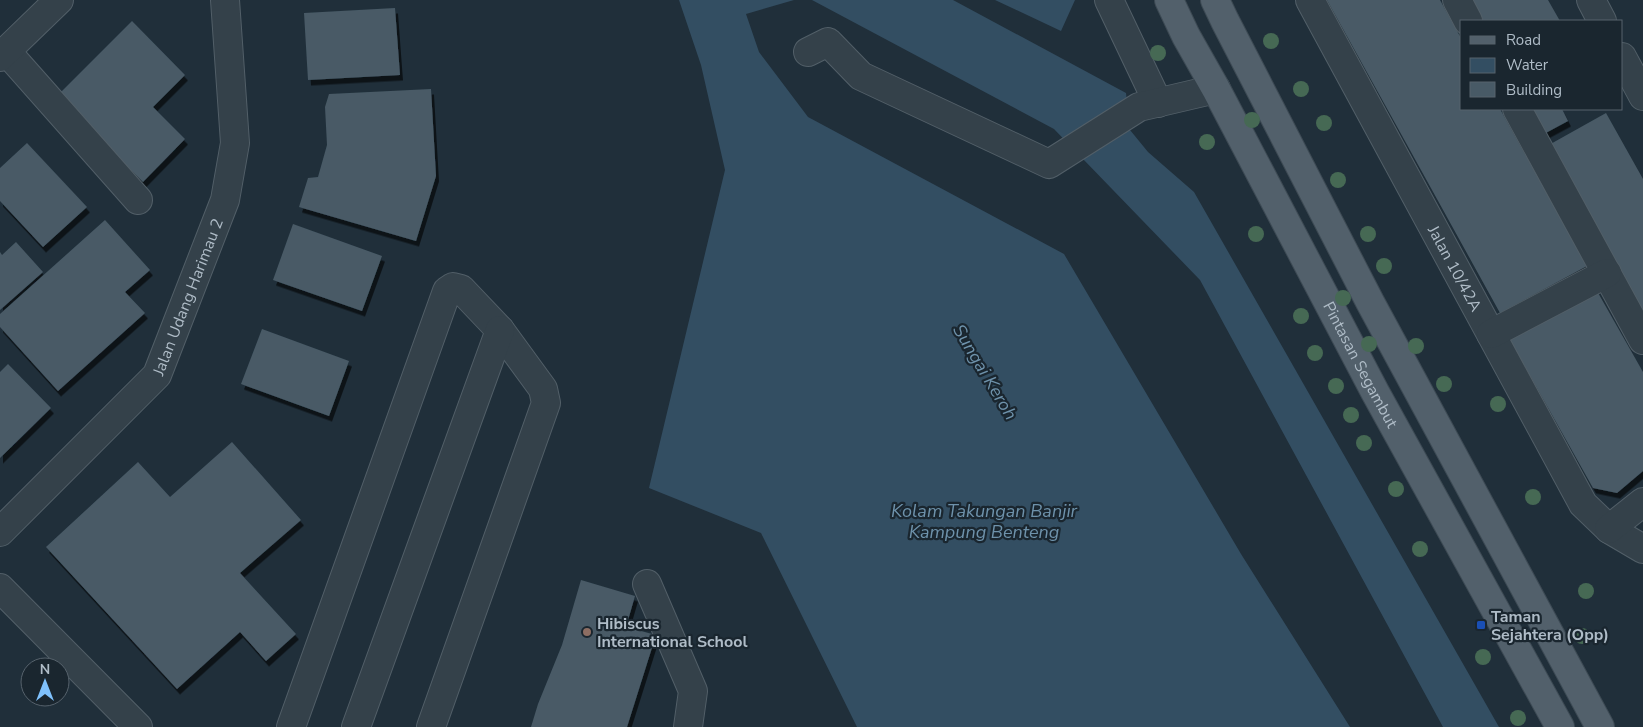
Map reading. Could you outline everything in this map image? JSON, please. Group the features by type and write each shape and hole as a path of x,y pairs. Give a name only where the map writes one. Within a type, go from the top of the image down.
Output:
{"main road":[{"name":"Pintasan Segambut","path":"1169,0 1186,36 1216,89 1375,392 1560,727"},
{"path":"1215,0 1370,302 1600,727"}],"street":[{"path":"59,0 3,54 138,200"},
{"name":"Jalan Udang Harimau 2","path":"0,532 157,375 225,200 235,143 225,0"},
{"path":"1109,0 1149,105"},
{"name":"Jalan 10/42A","path":"1310,0 1583,504 1609,530 1643,549"},
{"path":"1457,0 1467,20"},
{"path":"1591,0 1601,20"},
{"path":"808,52 828,42 861,76 1049,164 1064,153 1149,105 1216,89"},
{"path":"1623,59 1643,96"},
{"path":"1518,110 1643,340"},
{"path":"1491,334 1607,273"},
{"path":"291,727 447,291 453,287 461,289 500,330 543,389 546,403 431,727"},
{"path":"356,727 500,330"},
{"path":"1609,530 1643,502"},
{"path":"647,584 693,691 689,725"},
{"path":"0,588 138,727"}],"water":[{"name":"Kolam Takungan Banjir Kampung Benteng","path":"679,0 794,0 746,14 759,52 808,117 1064,254 1241,554 1350,727 857,727 761,533 649,488 725,170 701,65"},
{"path":"812,0 953,0 1126,93 1130,130 1148,152 1194,192 1499,727 1443,727 1200,280 1054,129"},
{"path":"995,0 1075,0 1061,31"}],"building":[{"path":"1327,0 1440,0 1460,36 1460,110 1501,110 1587,266 1500,313"},
{"path":"1469,0 1548,0 1559,20 1479,20"},
{"path":"395,8 400,75 308,80 304,13"},
{"path":"132,21 185,75 153,107 185,139 143,182 57,96"},
{"path":"431,89 436,176 416,241 299,207 308,178 318,177 327,145 325,107 329,94"},
{"path":"1528,110 1562,110 1568,121 1542,135"},
{"path":"1606,113 1643,179 1643,317 1547,146"},
{"path":"27,143 87,207 43,247 0,201 0,168"},
{"path":"105,220 150,270 125,292 145,313 58,391 0,327 0,314"},
{"path":"293,224 382,256 362,311 273,280"},
{"path":"16,242 43,272 0,310 0,252 2,255"},
{"path":"1597,291 1643,372 1643,471 1617,493 1593,488 1510,340"},
{"path":"262,329 349,361 329,416 241,384"},
{"path":"8,364 51,408 0,458 0,372"},
{"path":"232,442 301,520 240,573 296,634 266,661 240,632 177,689 46,547 138,462 170,497"},
{"path":"581,580 635,596 626,627 656,635 627,727 531,727 538,704 562,645"}],"place":[{"name":"Taman Sejahtera (Opp)","path":"1481,625"},
{"name":"Hibiscus International School","path":"587,632"}],"water label":[{"name":"Sungai Keroh","path":"985,372"}]}
